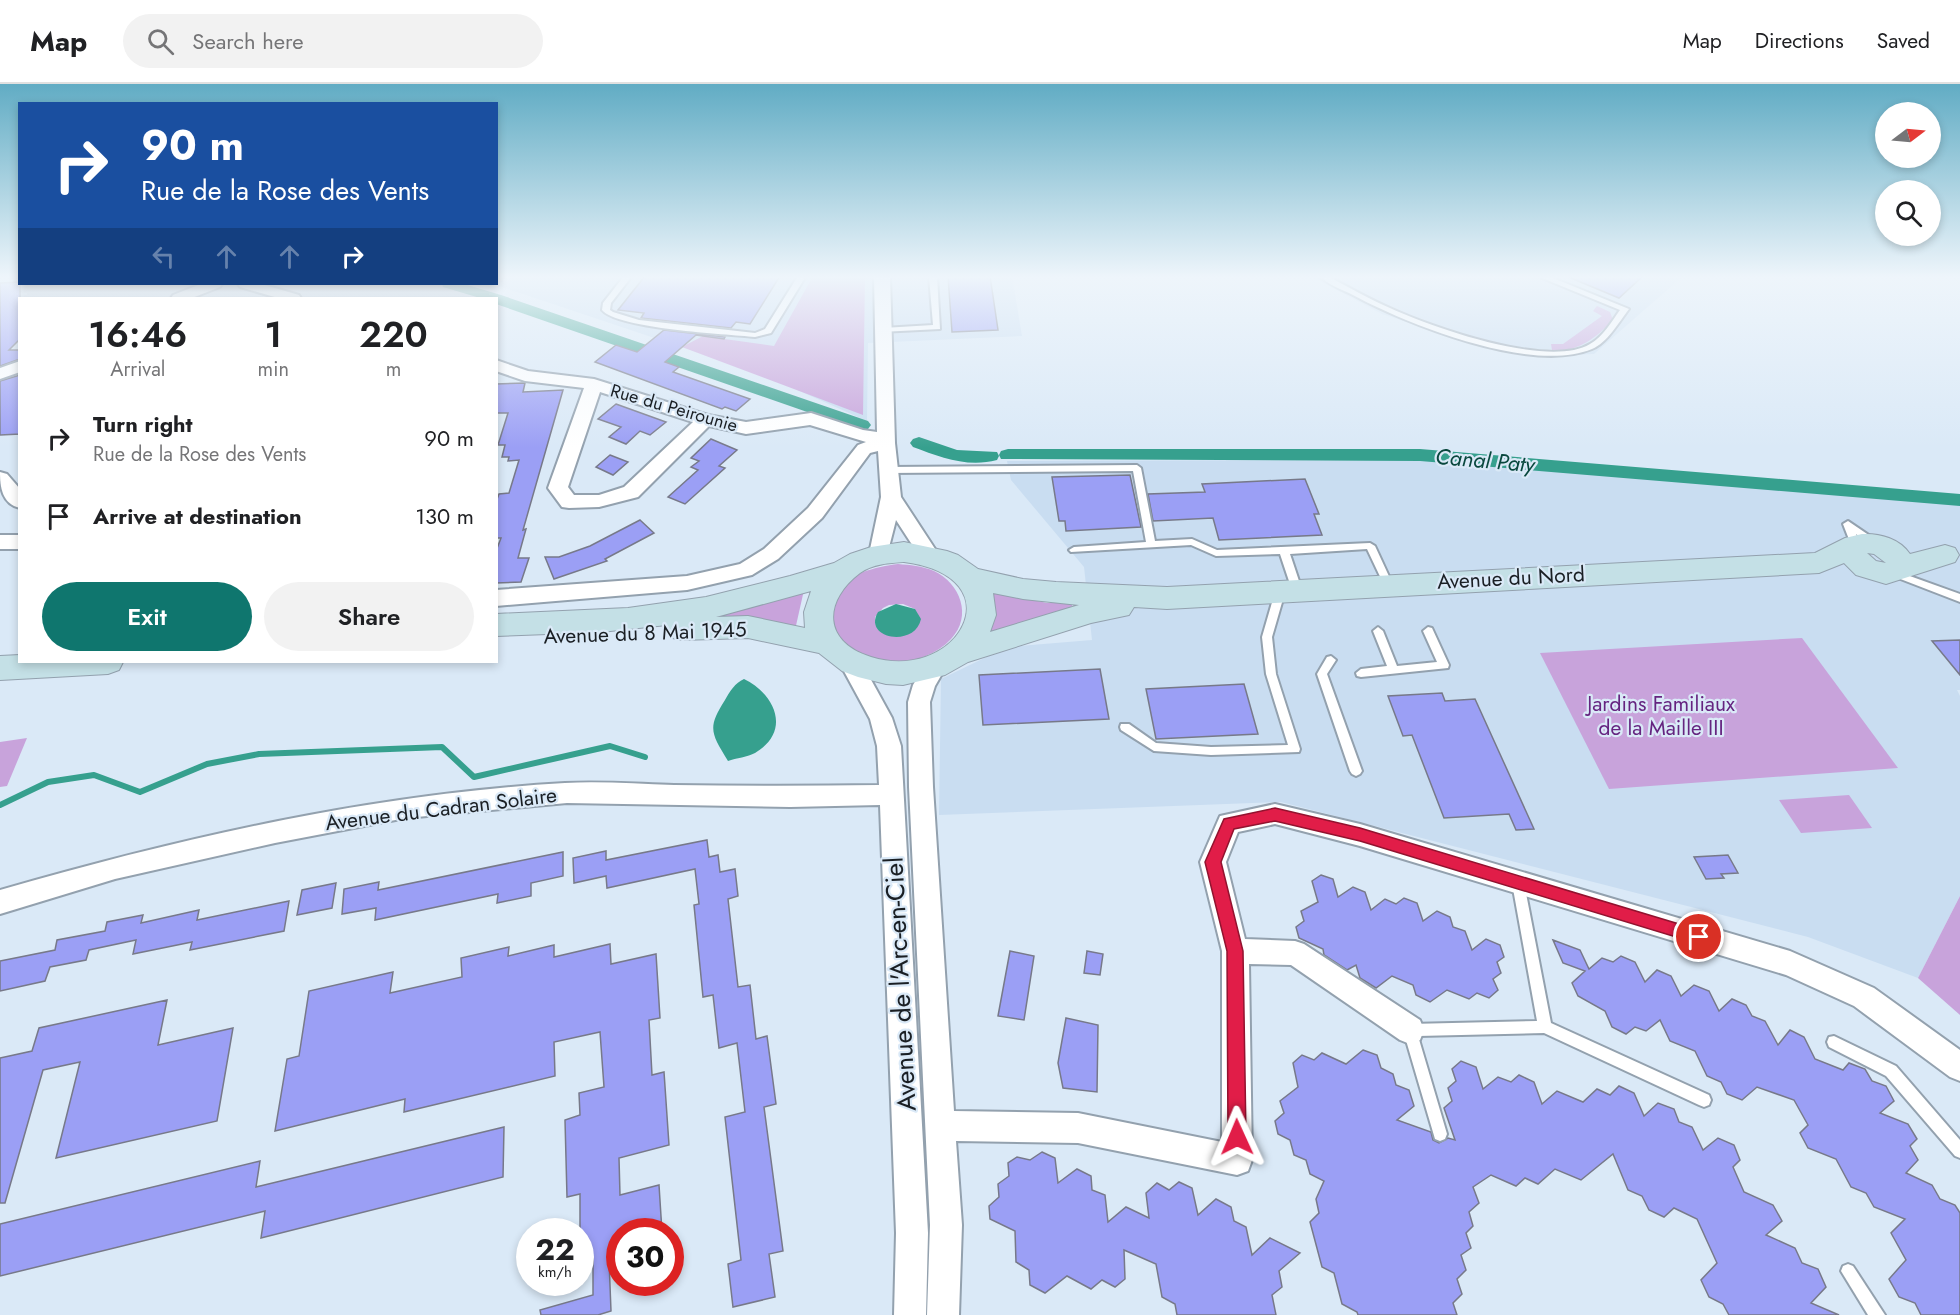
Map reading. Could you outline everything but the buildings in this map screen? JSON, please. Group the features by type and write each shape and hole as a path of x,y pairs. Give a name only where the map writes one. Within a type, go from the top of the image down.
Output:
{"main road":[{"path":"904,552 929,555 951,563 969,577 978,591 982,606 981,623 973,639 947,660 914,672 891,674 869,670 839,653 824,638 818,621 819,603 827,587 848,568 859,561 879,555 904,552"},
{"path":"1875,556 1953,555"},
{"name":"Avenue du Nord","path":"969,577 1023,589 1056,593 1167,598 1819,562 1875,556"},
{"name":"Avenue du 8 Mai 1945","path":"498,625 613,619 705,609 752,598 848,568"},
{"name":"Avenue du Nord","path":"947,660 1090,612 1167,598"},
{"name":"Avenue du 8 Mai 1945","path":"498,640 745,627 839,653"},
{"path":"0,650 18,649"},
{"path":"0,668 90,663"}],"street":[{"path":"879,555 891,497 886,441 884,333"},
{"name":"Rue du Peirounie","path":"498,366 525,376 594,384 705,420 746,428 811,419 861,436 886,441"},
{"path":"0,374 18,367"},
{"path":"498,378 525,376"},
{"path":"594,384 558,488 569,502 599,501 631,492 705,420"},
{"path":"498,598 687,583 756,566 815,513 864,449 886,441"},
{"path":"18,471 1,479 18,500"},
{"path":"891,497 929,555"},
{"path":"0,542 18,542"},
{"name":"Avenue de l'Arc-en-Ciel","path":"839,653 881,718 889,746 912,1233 910,1315"},
{"name":"Avenue de l'Arc-en-Ciel","path":"943,1315 946,1225 921,787 919,702 924,685 947,660"},
{"name":"Avenue du Cadran Solaire","path":"0,902 115,868 275,832 406,808 567,793 790,797 891,795"},
{"path":"939,1126 1078,1128 1237,1160 1235,951 1213,862 1229,824 1275,814 1360,835 1790,964 1864,997 1960,1067"},
{"path":"1235,951 1295,953 1410,1030"}],"lane":[{"path":"741,333 760,333"},
{"path":"1454,333 1487,343 1536,352 1566,354 1592,346 1603,333"},
{"path":"888,470 1137,468 1151,545"},
{"path":"1074,550 1192,542 1216,553 1370,546 1388,585"},
{"path":"1125,727 1154,747 1211,751 1295,749 1271,674 1267,638 1288,591 1284,551"},
{"path":"1875,556 1960,598"},
{"path":"1378,631 1394,670"},
{"path":"1361,673 1444,665 1428,631"},
{"path":"1331,660 1322,674 1356,771"},
{"path":"1518,883 1545,1026"},
{"path":"1440,1134 1410,1030 1545,1026 1704,1100"},
{"path":"1834,1042 1891,1071 1958,1145"},
{"path":"1848,1271 1877,1315"}],"shaded area":[{"path":"641,333 1022,333 1022,336 868,343 867,421 759,373"},
{"path":"1442,333 1617,333 1594,354 1545,356 1477,345"},
{"path":"1423,460 1960,502 1960,690 1957,690 1960,696 1960,896 1918,978 1808,937 1281,802 939,815 941,679 1007,647 1092,640 1084,567 1011,480 1007,461"},
{"path":"896,604 915,609 921,619 917,628 901,637 883,634 877,629 875,621 878,612"},
{"path":"744,679 764,694 771,703 776,724 766,744 755,753 728,761 715,737 713,730 715,717 731,690"}],"green space":[{"path":"781,333 864,333 863,415 682,347 703,336 774,346"},
{"path":"1578,333 1598,333 1573,348 1555,352 1552,350 1551,344 1563,344"},
{"path":"898,564 934,571 951,583 960,601 961,620 958,630 951,639 928,655 914,660 885,662 858,654 839,639 833,628 834,601 839,588 853,577 871,569","holes":["903,604 915,609 876,627 875,617 889,605"]},
{"path":"804,590 795,630 705,618"},
{"path":"995,592 1047,603 1072,603 1072,606 1066,611 995,633 988,629 990,593"},
{"name":"Jardins Familiaux de la Maille III","path":"1802,638 1898,768 1609,789 1540,653"},
{"path":"27,738 7,786 0,787 0,742"},
{"path":"1849,795 1872,828 1801,833 1779,800"},
{"path":"1960,896 1960,1015 1918,978"}],"waterway":[{"path":"596,333 862,425"},
{"name":"Canal Paty","path":"919,443 955,456 990,456"},
{"name":"Canal Paty","path":"1008,455 1420,455 1960,500"},
{"path":"0,805 48,782 94,775 140,792 207,764 259,754 442,747 474,777 610,746 645,757"}],"route":[{"path":"1237,1137 1235,951 1213,862 1229,824 1275,814 1297,819 1360,835 1699,937"}]}
